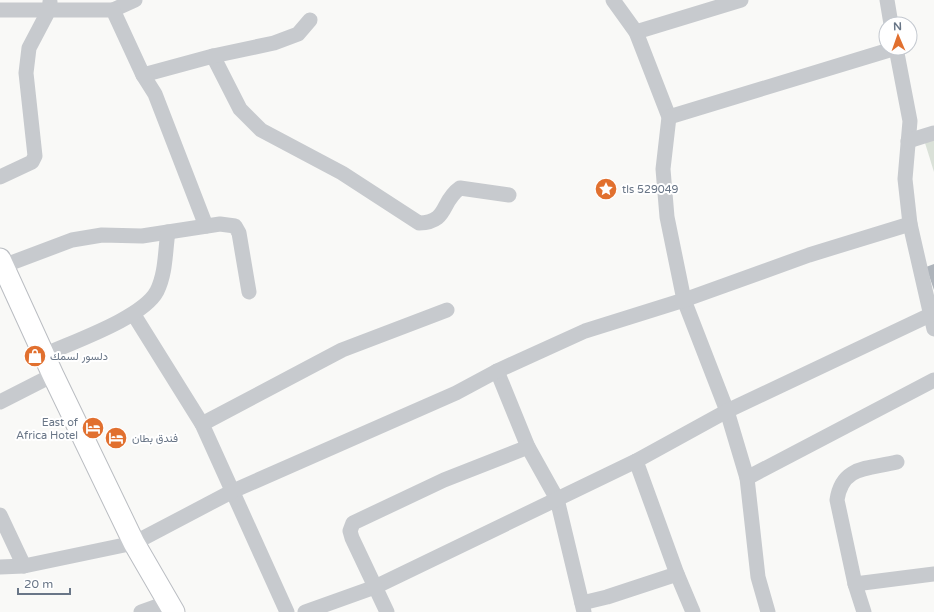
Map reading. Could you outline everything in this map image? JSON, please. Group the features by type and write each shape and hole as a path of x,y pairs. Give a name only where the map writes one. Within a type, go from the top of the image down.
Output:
{"main road":[{"path":"2,262 53,375 134,543 171,607"}],"street":[{"path":"0,10 49,5 113,10 135,0"},
{"path":"613,0 636,32 669,117 663,169 667,217 684,300 727,411 747,478 758,577 768,612"},
{"path":"636,32 740,0"},
{"path":"887,0 890,16"},
{"path":"0,177 32,162 35,156 26,73 29,48 49,5"},
{"path":"113,10 143,75 155,94 206,226"},
{"path":"143,75 213,56 274,43 298,34 310,20"},
{"path":"669,117 878,53"},
{"path":"213,56 240,109 260,130 342,173 419,223 431,222 440,217 453,193 460,188 509,195"},
{"path":"305,612 375,587 636,461 727,411 932,322 910,224 905,179 910,121 898,56"},
{"path":"908,141 934,134"},
{"path":"2,262 72,240 102,235 142,236 220,224 235,226 239,233 249,292"},
{"path":"0,567 24,566 134,543 233,492 456,393 497,371 585,331 684,300 809,255 910,224"},
{"path":"44,354 134,315 151,301 157,291 162,277 168,232"},
{"path":"202,424 342,350 447,310"},
{"path":"134,315 202,424 287,612"},
{"path":"497,371 528,447 557,499 583,607 607,597 677,574"},
{"path":"0,402 53,375"},
{"path":"747,478 934,380"},
{"path":"386,612 352,538 350,531 353,523 444,480 528,447"},
{"path":"636,461 677,574 693,612"},
{"path":"864,612 854,584 837,500 838,488 844,478 854,471 897,462"},
{"path":"0,515 24,566"},
{"path":"854,584 934,574"},
{"path":"141,612 171,607"}],"shaded area":[{"path":"934,127 934,172 921,130"}],"building":[{"path":"934,264 934,290 926,267"}],"place":[{"name":"tls 529049","path":"606,189"},
{"name":"دلسور لسمك","path":"35,356"},
{"name":"East of Africa Hotel","path":"93,428"},
{"name":"فندق بطان","path":"116,438"}]}
